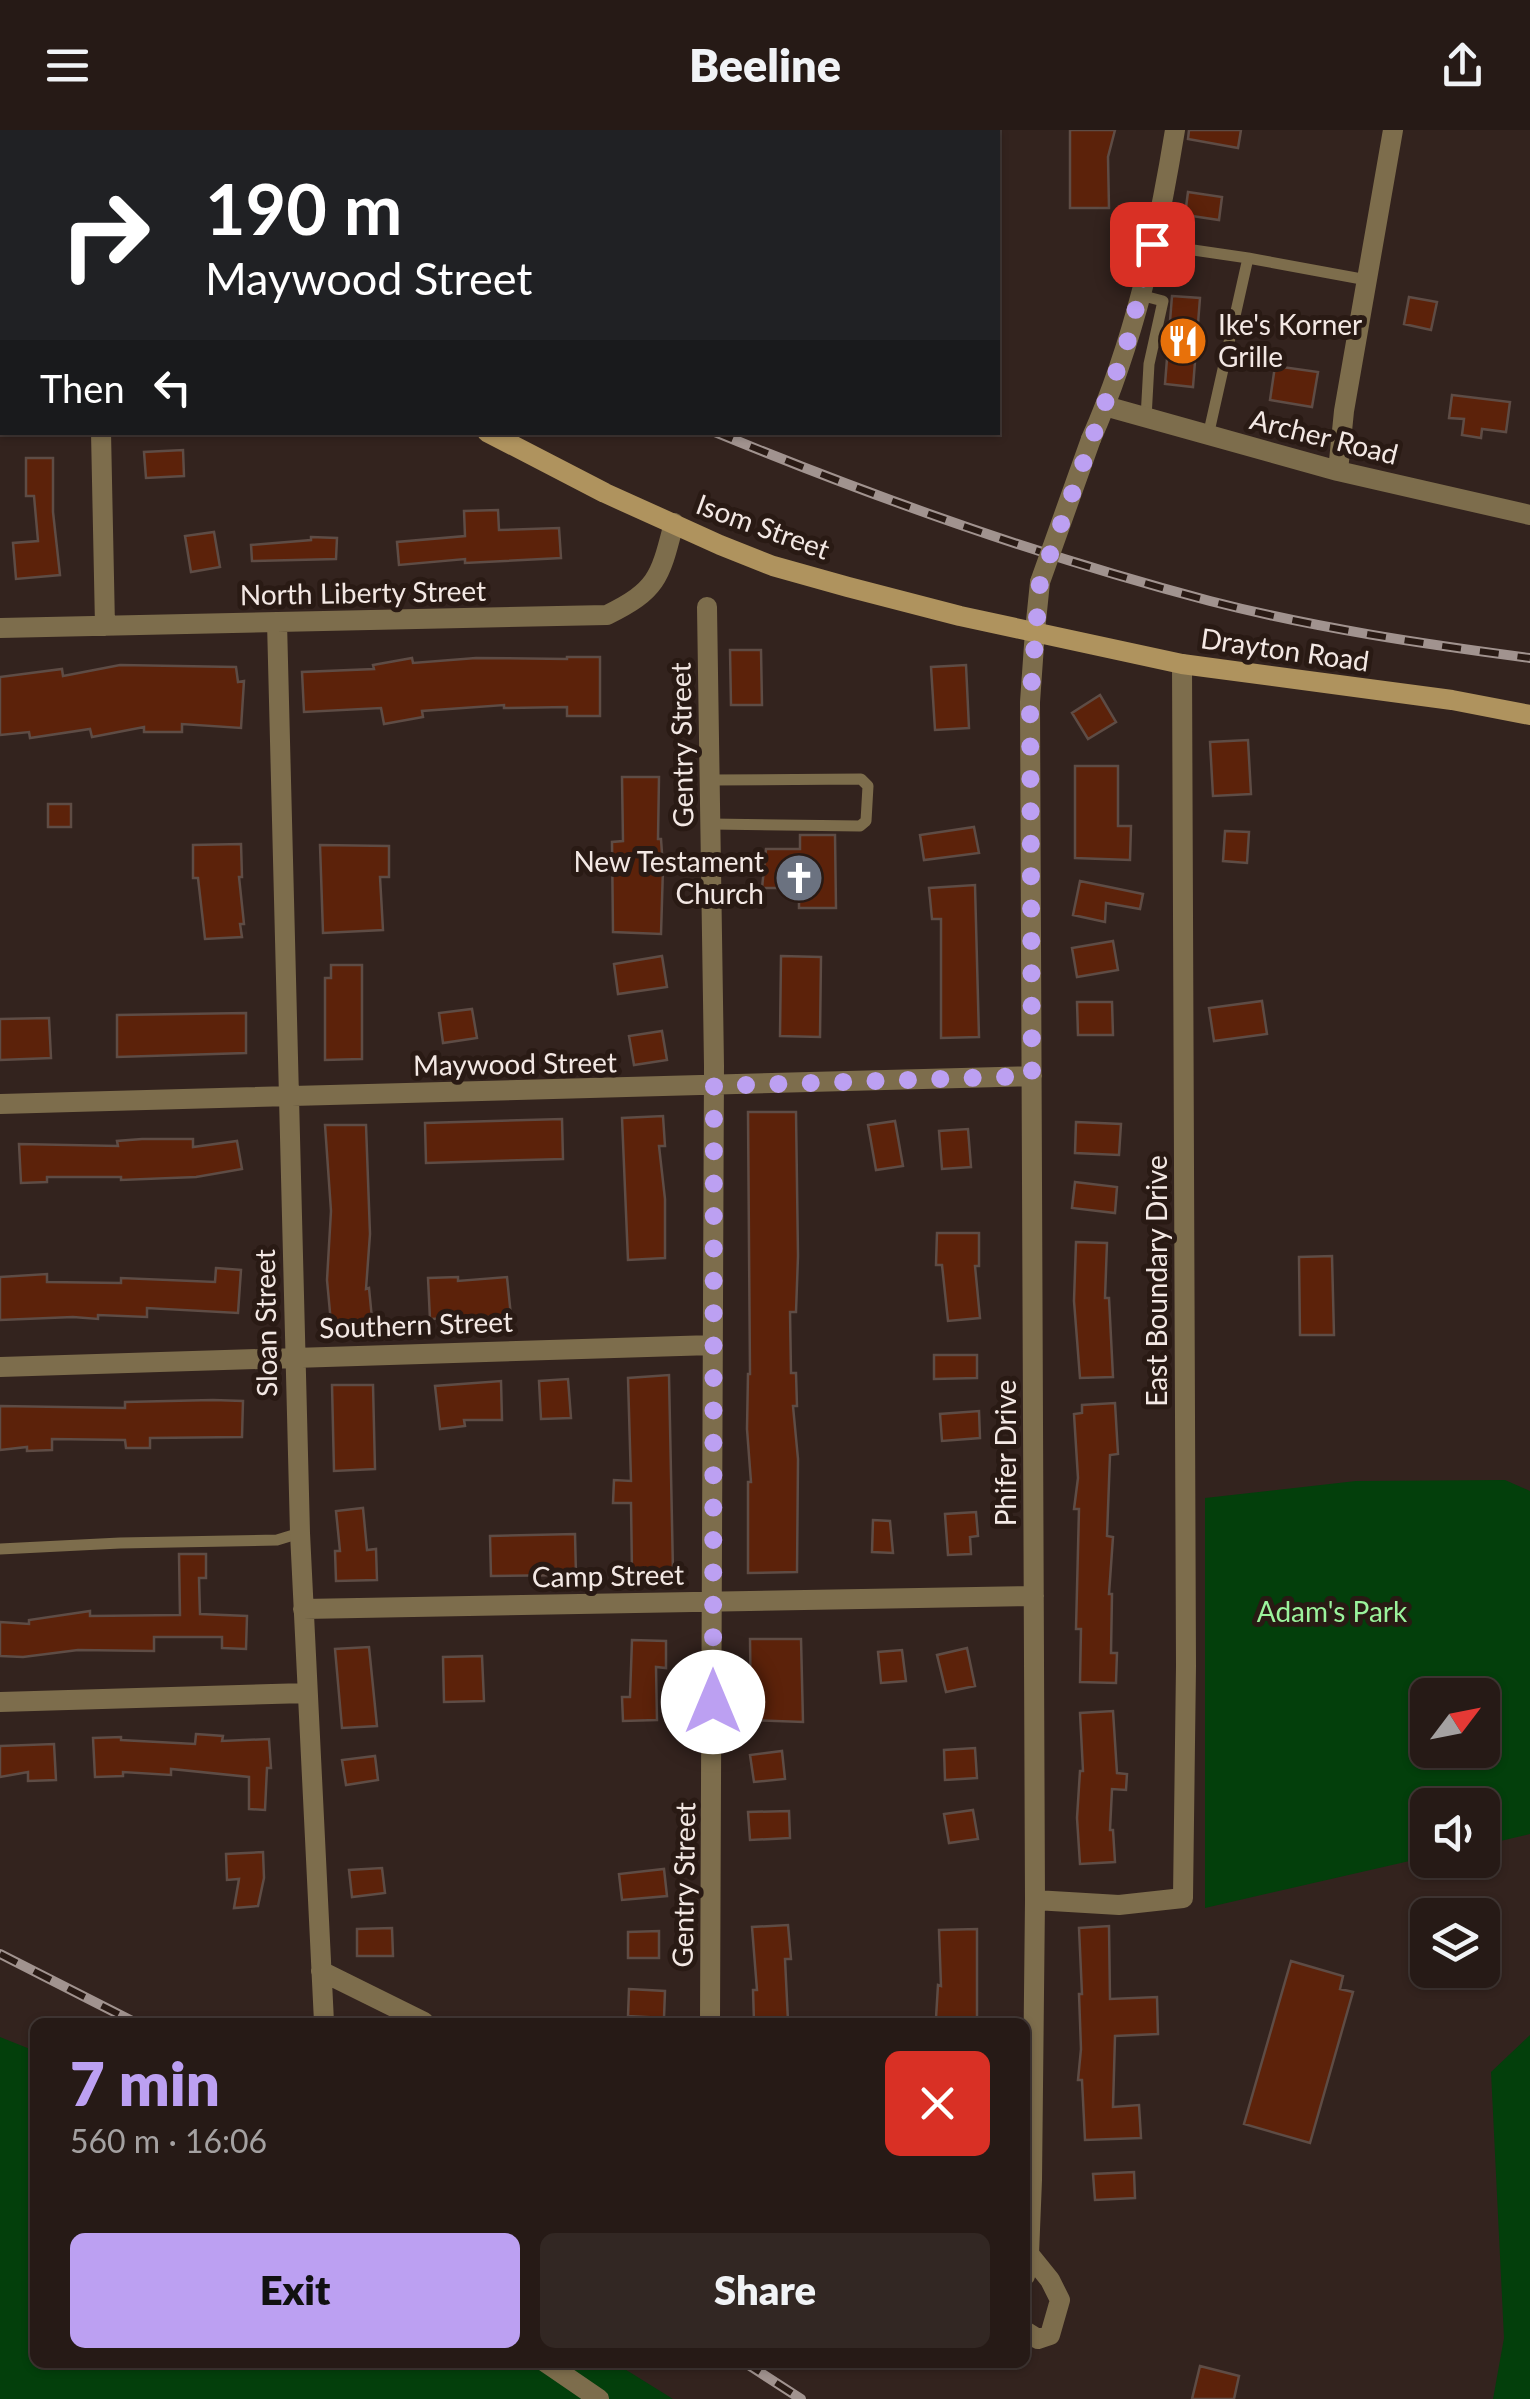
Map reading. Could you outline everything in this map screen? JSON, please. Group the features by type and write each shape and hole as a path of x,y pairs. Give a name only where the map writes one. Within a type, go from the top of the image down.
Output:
{"main road":[{"name":"Isom Street","path":"493,435 605,493 773,566 960,616 1035,630"},
{"name":"Drayton Road","path":"1035,630 1182,664 1530,714"}],"street":[{"name":"Phifer Drive","path":"1030,2128 1035,1900 1030,702 1035,630 1040,582 1105,406 1140,295 1175,130"},
{"path":"1338,471 1344,411 1393,130"},
{"name":"Archer Road","path":"1105,406 1338,471 1530,515"},
{"path":"101,435 105,626"},
{"name":"North Liberty Street","path":"0,628 606,615 638,599 662,572 674,523"},
{"name":"Gentry Street","path":"707,607 714,1086 710,2018"},
{"name":"Sloan Street","path":"277,622 294,1356 324,2018"},
{"name":"East Boundary Drive","path":"1035,1900 1119,1905 1182,1898 1186,1612 1182,664"},
{"name":"Maywood Street","path":"0,1104 1032,1076"},
{"name":"Southern Street","path":"0,1368 713,1344"},
{"name":"Camp Street","path":"303,1609 1034,1596"},
{"path":"0,1702 307,1694"},
{"path":"321,1971 416,2018"},
{"path":"1030,2267 1050,2280 1060,2300 1050,2335 1038,2338 1030,2334"},
{"path":"554,2368 599,2399"}],"lane":[{"path":"1152,244 1367,280"},
{"path":"1208,436 1248,258"},
{"path":"1140,295 1164,301 1149,364 1146,418"},
{"path":"710,780 860,778 868,786 866,821 860,826 711,824"},
{"path":"0,1549 120,1542 278,1540 300,1533"}],"green space":[{"name":"Adam's Park","path":"1505,1480 1530,1491 1530,1834 1500,1841 1500,1788 1410,1788 1410,1861 1205,1908 1205,1498 1356,1481"},
{"path":"1530,2035 1530,2399 1493,2399 1504,2338 1491,2072"},
{"path":"0,2037 30,2049 30,2368 623,2368 673,2399 0,2399"}],"building":[{"path":"1070,130 1115,130 1108,157 1109,208 1070,208"},
{"path":"1189,130 1241,130 1238,148 1188,139"},
{"path":"1188,192 1222,197 1219,220 1185,215"},
{"name":"Ike's Korner Grille","path":"1172,296 1200,298 1193,387 1165,384"},
{"path":"1409,297 1437,302 1431,330 1404,324"},
{"path":"1275,366 1318,372 1312,407 1270,400"},
{"path":"1452,395 1510,402 1506,432 1482,429 1481,438 1462,435 1464,419 1449,418"},
{"path":"183,450 184,476 146,478 144,452"},
{"path":"26,458 53,458 53,512 60,575 16,579 13,543 38,541 34,496 26,496"},
{"path":"498,510 499,530 559,528 561,558 465,563 465,559 399,565 397,542 465,536 464,511"},
{"path":"214,532 220,567 191,572 185,536"},
{"path":"311,537 337,538 336,559 252,561 251,545"},
{"path":"730,650 761,650 762,705 731,705"},
{"path":"600,657 600,716 567,716 567,707 504,705 422,711 423,717 384,724 381,708 304,712 302,672 374,669 373,665 412,658 413,663"},
{"path":"120,665 236,667 238,682 244,681 241,728 182,724 182,732 144,732 144,727 92,737 90,729 30,738 29,732 0,735 0,677 62,669 63,676"},
{"path":"966,665 969,728 935,730 931,667"},
{"path":"1100,695 1116,722 1088,739 1072,713"},
{"path":"1248,740 1251,794 1213,796 1210,742"},
{"path":"1075,766 1118,766 1118,826 1131,826 1130,860 1075,858"},
{"path":"622,777 659,777 661,934 613,932 612,842 623,841"},
{"path":"48,804 71,804 71,827 48,827"},
{"path":"974,827 979,853 924,860 920,835"},
{"path":"1225,831 1249,832 1247,863 1223,861"},
{"name":"New Testament Church","path":"800,835 835,835 836,908 799,908 799,888 762,888 766,849 800,849"},
{"path":"241,844 242,937 205,939 198,878 193,878 193,845"},
{"path":"320,845 389,846 389,877 380,877 383,930 323,933"},
{"path":"1080,881 1143,894 1140,909 1106,903 1105,922 1073,915"},
{"path":"975,885 979,1037 941,1038 941,919 932,919 929,888"},
{"path":"1113,941 1118,970 1077,977 1072,948"},
{"path":"662,956 667,987 618,994 614,964"},
{"path":"781,956 821,957 820,1037 780,1036"},
{"path":"331,965 362,965 362,1059 325,1060 325,978 331,978"},
{"path":"1262,1001 1267,1034 1214,1041 1209,1008"},
{"path":"1077,1002 1112,1002 1113,1035 1078,1035"},
{"path":"472,1009 477,1038 443,1043 439,1013"},
{"path":"246,1013 246,1053 117,1057 117,1015"},
{"path":"49,1018 51,1058 0,1060 0,1019"},
{"path":"662,1031 667,1060 634,1065 629,1036"},
{"path":"748,1112 796,1112 798,1256 796,1312 790,1312 791,1373 796,1373 797,1406 793,1406 798,1459 797,1572 748,1573"},
{"path":"663,1116 665,1146 659,1146 665,1199 665,1258 628,1260 622,1118"},
{"path":"562,1119 563,1159 426,1163 425,1123"},
{"path":"895,1121 903,1166 876,1170 868,1125"},
{"path":"1076,1122 1121,1124 1119,1155 1075,1153"},
{"path":"325,1125 366,1125 370,1234 366,1289 369,1288 372,1319 331,1323 327,1280 331,1211"},
{"path":"968,1129 971,1167 942,1169 939,1131"},
{"path":"193,1139 193,1147 237,1141 242,1169 196,1177 47,1177 47,1182 21,1183 19,1144 118,1146 117,1141"},
{"path":"1075,1182 1117,1187 1115,1213 1072,1208"},
{"path":"937,1233 979,1233 979,1266 975,1266 980,1318 948,1321 942,1265 936,1265"},
{"path":"1076,1242 1107,1243 1105,1298 1109,1298 1113,1377 1080,1378 1074,1301"},
{"path":"1332,1256 1334,1335 1300,1335 1299,1257"},
{"path":"216,1268 241,1270 238,1313 147,1308 147,1317 0,1320 0,1277 47,1274 47,1282 121,1283 121,1278 215,1282"},
{"path":"458,1277 458,1281 507,1277 511,1316 430,1319 428,1278"},
{"path":"934,1355 977,1355 977,1378 934,1379"},
{"path":"669,1375 673,1572 632,1573 631,1503 613,1503 614,1480 631,1481 628,1378"},
{"path":"568,1379 571,1418 541,1419 539,1381"},
{"path":"501,1381 502,1420 464,1420 465,1426 440,1429 435,1386"},
{"path":"332,1385 373,1385 375,1469 334,1471"},
{"path":"243,1401 242,1437 150,1438 150,1448 126,1448 125,1440 52,1439 52,1450 0,1450 0,1406 125,1408 125,1402"},
{"path":"1115,1403 1118,1454 1110,1455 1107,1536 1113,1537 1109,1594 1111,1653 1117,1653 1116,1683 1080,1682 1074,1414 1082,1413 1082,1405"},
{"path":"979,1411 980,1438 942,1441 940,1414"},
{"path":"363,1508 367,1550 376,1549 377,1580 336,1581 335,1551 340,1551 336,1511"},
{"path":"976,1512 978,1536 970,1537 971,1554 948,1555 945,1514"},
{"path":"873,1520 890,1521 893,1553 872,1552"},
{"path":"575,1534 576,1575 491,1576 490,1536"},
{"path":"179,1554 206,1554 206,1578 199,1578 200,1614 247,1616 246,1649 222,1648 222,1637 154,1637 154,1651 78,1650 0,1656 0,1622 29,1624 29,1620 90,1611 90,1616 180,1615"},
{"path":"750,1639 801,1639 803,1722 751,1720"},
{"path":"632,1640 666,1641 666,1668 656,1667 657,1720 623,1721 622,1697 630,1697"},
{"path":"369,1647 377,1726 342,1728 335,1649"},
{"path":"967,1648 975,1686 946,1692 937,1655"},
{"path":"902,1650 906,1681 881,1683 878,1652"},
{"path":"482,1656 484,1701 444,1702 443,1657"},
{"path":"1113,1711 1117,1773 1127,1774 1126,1790 1112,1789 1110,1830 1115,1862 1080,1864 1080,1713"},
{"path":"196,1734 223,1736 222,1741 269,1739 271,1768 267,1768 265,1810 249,1809 249,1777 171,1769 171,1775 123,1772 123,1776 95,1777 93,1738 195,1744"},
{"path":"54,1744 56,1780 28,1781 28,1772 0,1777 0,1746"},
{"path":"975,1748 977,1778 945,1780 944,1750"},
{"path":"782,1751 785,1779 754,1782 750,1755"},
{"path":"375,1756 378,1780 346,1785 342,1760"},
{"path":"973,1810 978,1839 949,1843 944,1814"},
{"path":"789,1811 790,1838 750,1840 748,1812"},
{"path":"263,1852 264,1878 258,1906 234,1908 239,1879 227,1880 226,1854"},
{"path":"382,1868 385,1893 352,1897 349,1870"},
{"path":"664,1869 667,1896 622,1900 619,1874"},
{"path":"788,1925 791,1959 785,1959 788,2018 754,2018 753,1990 757,1990 752,1927"},
{"path":"1109,1926 1110,1999 1157,1997 1158,2034 1115,2036 1113,2107 1139,2105 1141,2138 1085,2140 1082,2080 1078,2080 1082,1994 1079,1928"},
{"path":"392,1928 393,1956 357,1956 357,1929"},
{"path":"977,1929 977,2018 936,2018 938,1985 941,1986 939,1930"},
{"path":"659,1931 659,1958 628,1958 628,1932"},
{"path":"1291,1961 1343,1976 1340,1989 1353,1992 1310,2143 1244,2124"},
{"path":"629,1989 665,1991 664,2018 628,2016"},
{"path":"1134,2172 1135,2198 1095,2200 1093,2174"},
{"path":"1200,2366 1239,2376 1234,2399 1192,2399"}],"railway":[{"path":"723,435 960,525 1147,584 1329,627 1530,658"},
{"path":"0,1954 126,2018"},
{"path":"753,2368 801,2399"}],"place":[{"name":"Ike's Korner Grille","path":"1183,341"},
{"name":"New Testament Church","path":"799,878"}],"route":[{"path":"713,1702 714,1086 1032,1076 1030,702 1040,582 1128,340 1152,244"}]}
